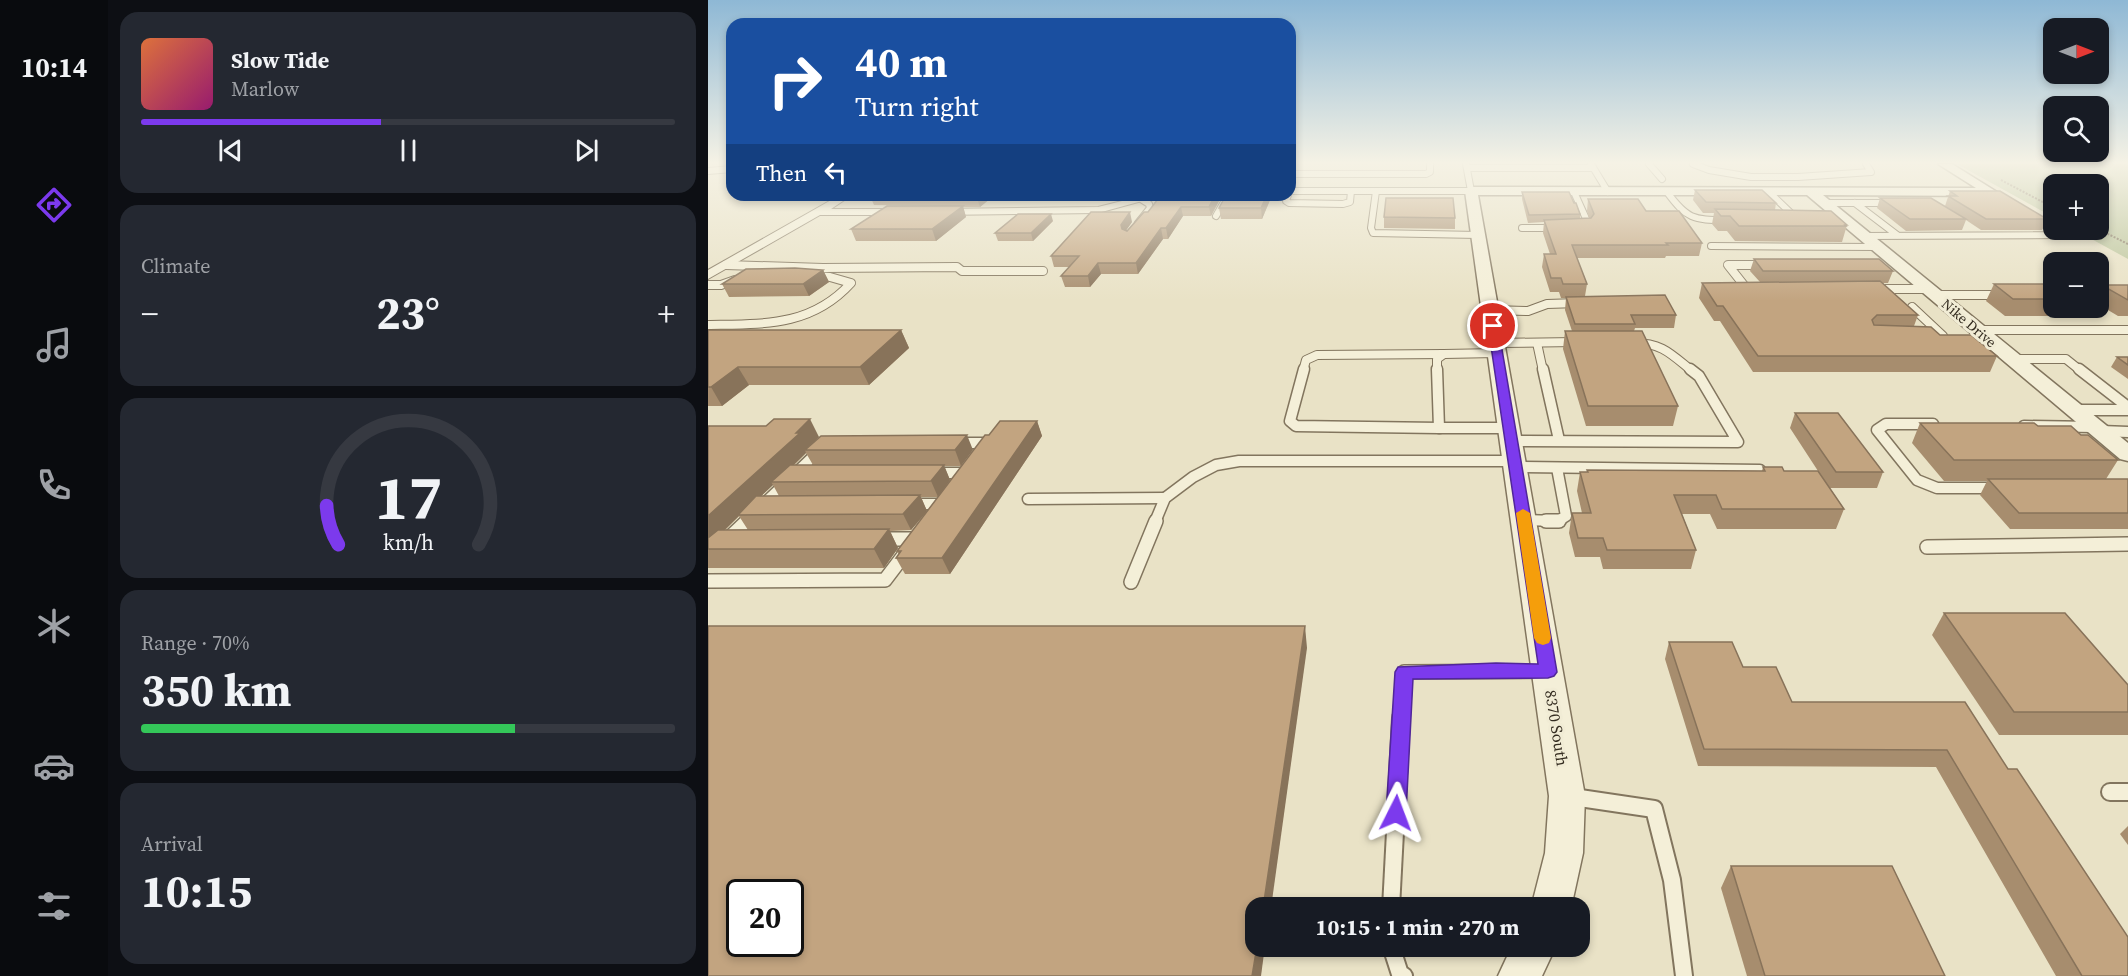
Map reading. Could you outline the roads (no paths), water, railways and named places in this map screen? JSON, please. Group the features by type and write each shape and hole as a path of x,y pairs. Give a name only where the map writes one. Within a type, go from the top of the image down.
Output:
{"street":[{"path":"708,275 820,210"},
{"path":"816,212 1074,212 1095,210"},
{"name":"8370 South","path":"1474,210 1567,796 1566,848 1554,897"},
{"name":"Nike Drive","path":"1829,210 1841,221 1878,247 1893,265 1932,292 1979,334 2013,359 2128,454"},
{"path":"1519,976 1529,957"}],"lane":[{"path":"1135,227 1149,210"},
{"path":"1216,216 1220,210"},
{"path":"1374,210 1371,228 1374,233 1478,235"},
{"path":"1577,228 1584,227 1588,223 1582,210"},
{"path":"1679,210 1684,216 1690,218 1731,220"},
{"path":"1787,210 1798,220"},
{"path":"1863,210 1896,236"},
{"path":"1864,236 2060,235 2020,210"},
{"path":"1787,220 1809,221"},
{"path":"1522,228 1563,228"},
{"path":"1970,228 1980,235"},
{"path":"1711,246 1878,247"},
{"path":"726,265 823,268 957,267 962,271 1043,271"},
{"path":"1759,289 1747,289 1728,265 1773,265"},
{"path":"708,325 791,321 833,304 851,283 830,277 769,276"},
{"path":"708,285 721,285 741,278"},
{"path":"1861,289 2011,295"},
{"path":"1490,310 1531,310 1542,308 1547,304 1585,303"},
{"path":"1912,307 1943,336"},
{"path":"1979,334 2128,330"},
{"path":"1931,336 1954,336"},
{"path":"1587,342 1537,343 1444,354 1317,355 1306,360 1290,421 1296,426 1439,428 1512,449 1557,468 1760,470"},
{"path":"1131,582 1166,498 1193,477 1216,465 1239,461 1512,449 1559,440 1738,442 1699,376 1662,347 1651,343 1620,342"},
{"path":"1537,343 1559,440"},
{"path":"1439,428 1437,359 1444,354"},
{"path":"2013,359 2066,359 2128,408"},
{"path":"2075,410 2128,408"},
{"path":"1944,424 1886,424 1877,430 1917,480 1937,488 2009,488"},
{"path":"2014,426 2128,432"},
{"path":"894,504 944,500 987,443 941,444"},
{"path":"708,558 768,505 801,473 826,444"},
{"path":"920,473 970,466"},
{"path":"1524,520 1558,521 1566,516 1557,468"},
{"path":"1028,499 1166,498"},
{"path":"708,580 885,580 919,535 868,539"},
{"path":"727,540 750,540"},
{"path":"1927,547 2128,544"},
{"path":"1392,897 1404,672 1496,670 1548,672"},
{"path":"2110,792 2128,792"},
{"path":"1567,796 1654,809 1672,880 1684,976"},
{"path":"1395,957 1400,974 1404,976"}]}
